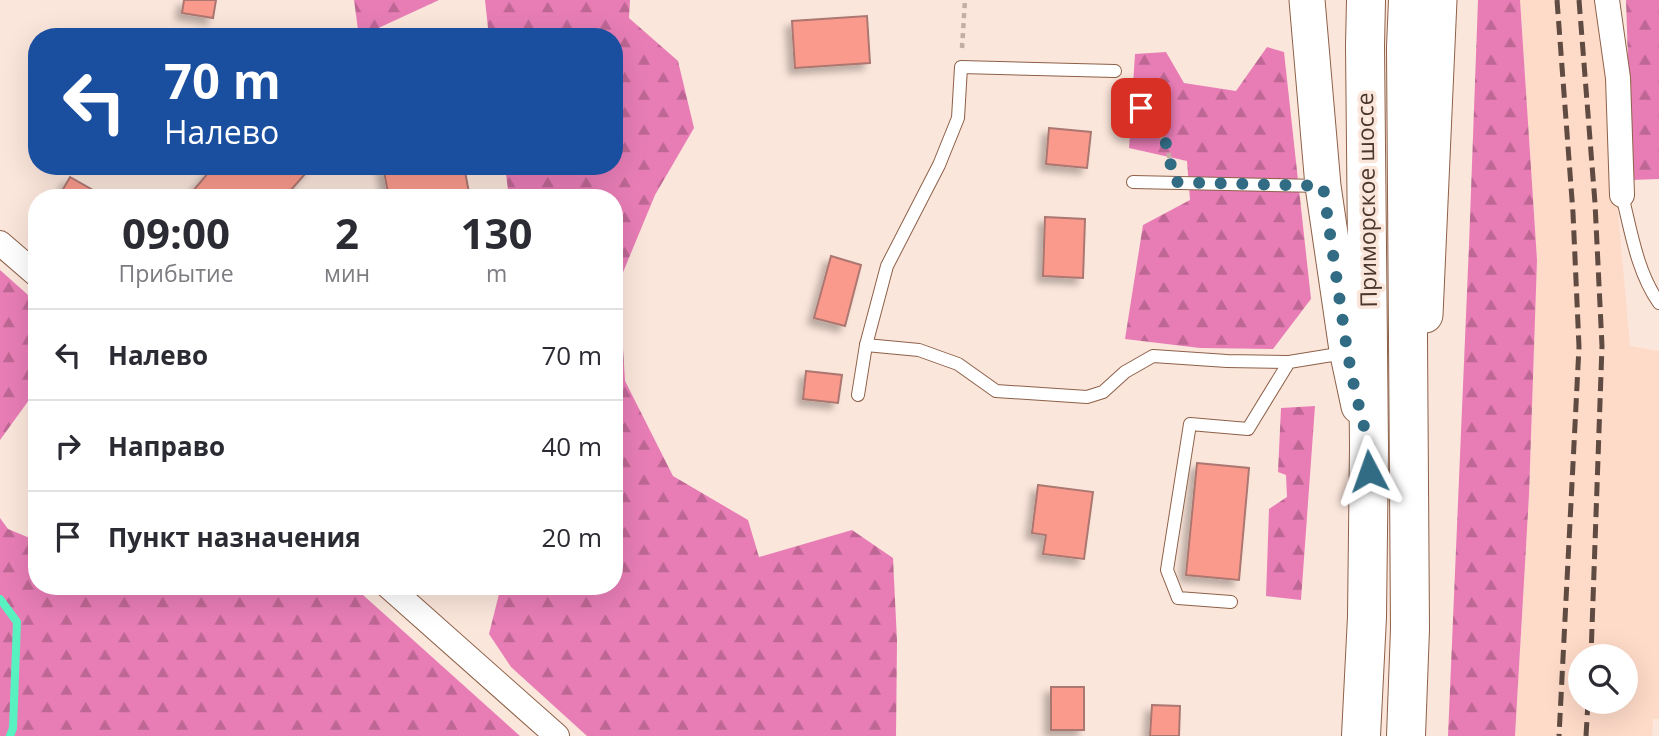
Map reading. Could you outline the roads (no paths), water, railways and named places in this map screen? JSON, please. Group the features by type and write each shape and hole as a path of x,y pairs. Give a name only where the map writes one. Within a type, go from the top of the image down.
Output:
{"main road":[{"name":"Приморское шоссе","path":"1361,736 1367,617 1369,447 1365,60 1367,0"},
{"name":"Приморское шоссе","path":"1406,736 1410,629 1406,47 1408,0"}],"street":[{"path":"1307,0 1323,186 1347,350 1369,447"},
{"path":"1410,629 1439,0"},
{"path":"1607,0 1618,78 1622,195"},
{"path":"0,243 28,267"},
{"path":"398,595 557,736"}],"lane":[{"path":"858,395 866,345 887,266 939,165 958,118 961,67 1115,71"},
{"path":"1133,183 1323,186"},
{"path":"1622,195 1637,255 1657,294"},
{"path":"866,345 919,350 958,364 996,391 1087,397 1103,392 1125,372 1153,356 1289,362 1347,350"},
{"path":"1231,602 1178,598 1167,569 1190,424 1248,429 1289,362"}],"waterway":[{"path":"0,599 17,622 13,728 10,736"}],"railway":[{"path":"1557,0 1573,213 1579,347 1559,736"},
{"path":"1579,0 1595,203 1602,346 1591,644"},
{"path":"1586,736 1587,714"}]}
